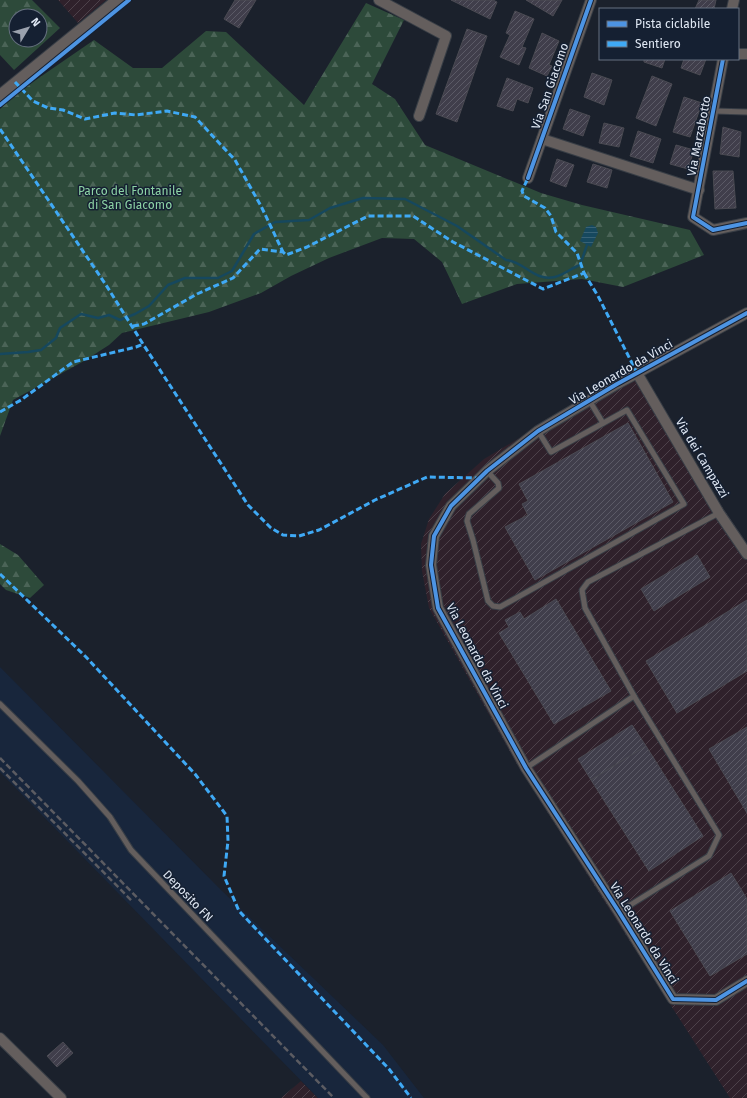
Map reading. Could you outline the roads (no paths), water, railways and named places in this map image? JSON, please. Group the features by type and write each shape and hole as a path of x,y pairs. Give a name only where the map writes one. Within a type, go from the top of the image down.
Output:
{"street":[{"path":"0,96 118,0"},
{"path":"379,0 446,36 419,116"},
{"name":"Via San Giacomo","path":"528,178 591,0"},
{"name":"Via Marzabotto","path":"723,60 693,217 712,230 747,223"},
{"path":"542,139 699,190"},
{"name":"Via Leonardo da Vinci","path":"747,313 589,400 538,431 487,471 451,506 434,536 431,565 438,608 526,768 673,999 716,1000 747,981"},
{"name":"Via dei Campazzi","path":"637,373 719,513 747,554"},
{"path":"0,1038 61,1098"}],"lane":[{"path":"714,111 747,112"},
{"path":"589,400 603,424"},
{"path":"487,471 498,483 499,488 469,514 466,521 473,540 488,601 493,606 500,607 684,504 627,410 551,452 538,431"},
{"path":"619,912 709,856 719,835 634,696 585,608 582,590 588,582 719,513"},
{"path":"526,768 634,696"},
{"name":"Deposito FN","path":"0,704 78,781 110,817 131,850 367,1098"}],"waterway":[{"path":"0,354 41,350 56,338 60,328 81,314 98,318 109,315 120,320 135,314 149,306 168,285 185,278 218,278 232,271 254,234 275,222 309,220 330,208 363,198 405,199 457,226 506,260 512,261 541,277 555,277 580,265 587,245"}],"railway":[{"path":"0,758 334,1098"},
{"path":"0,768 132,901"}],"park label":[{"name":"Parco del Fontanile di San Giacomo","path":"130,198"}]}
